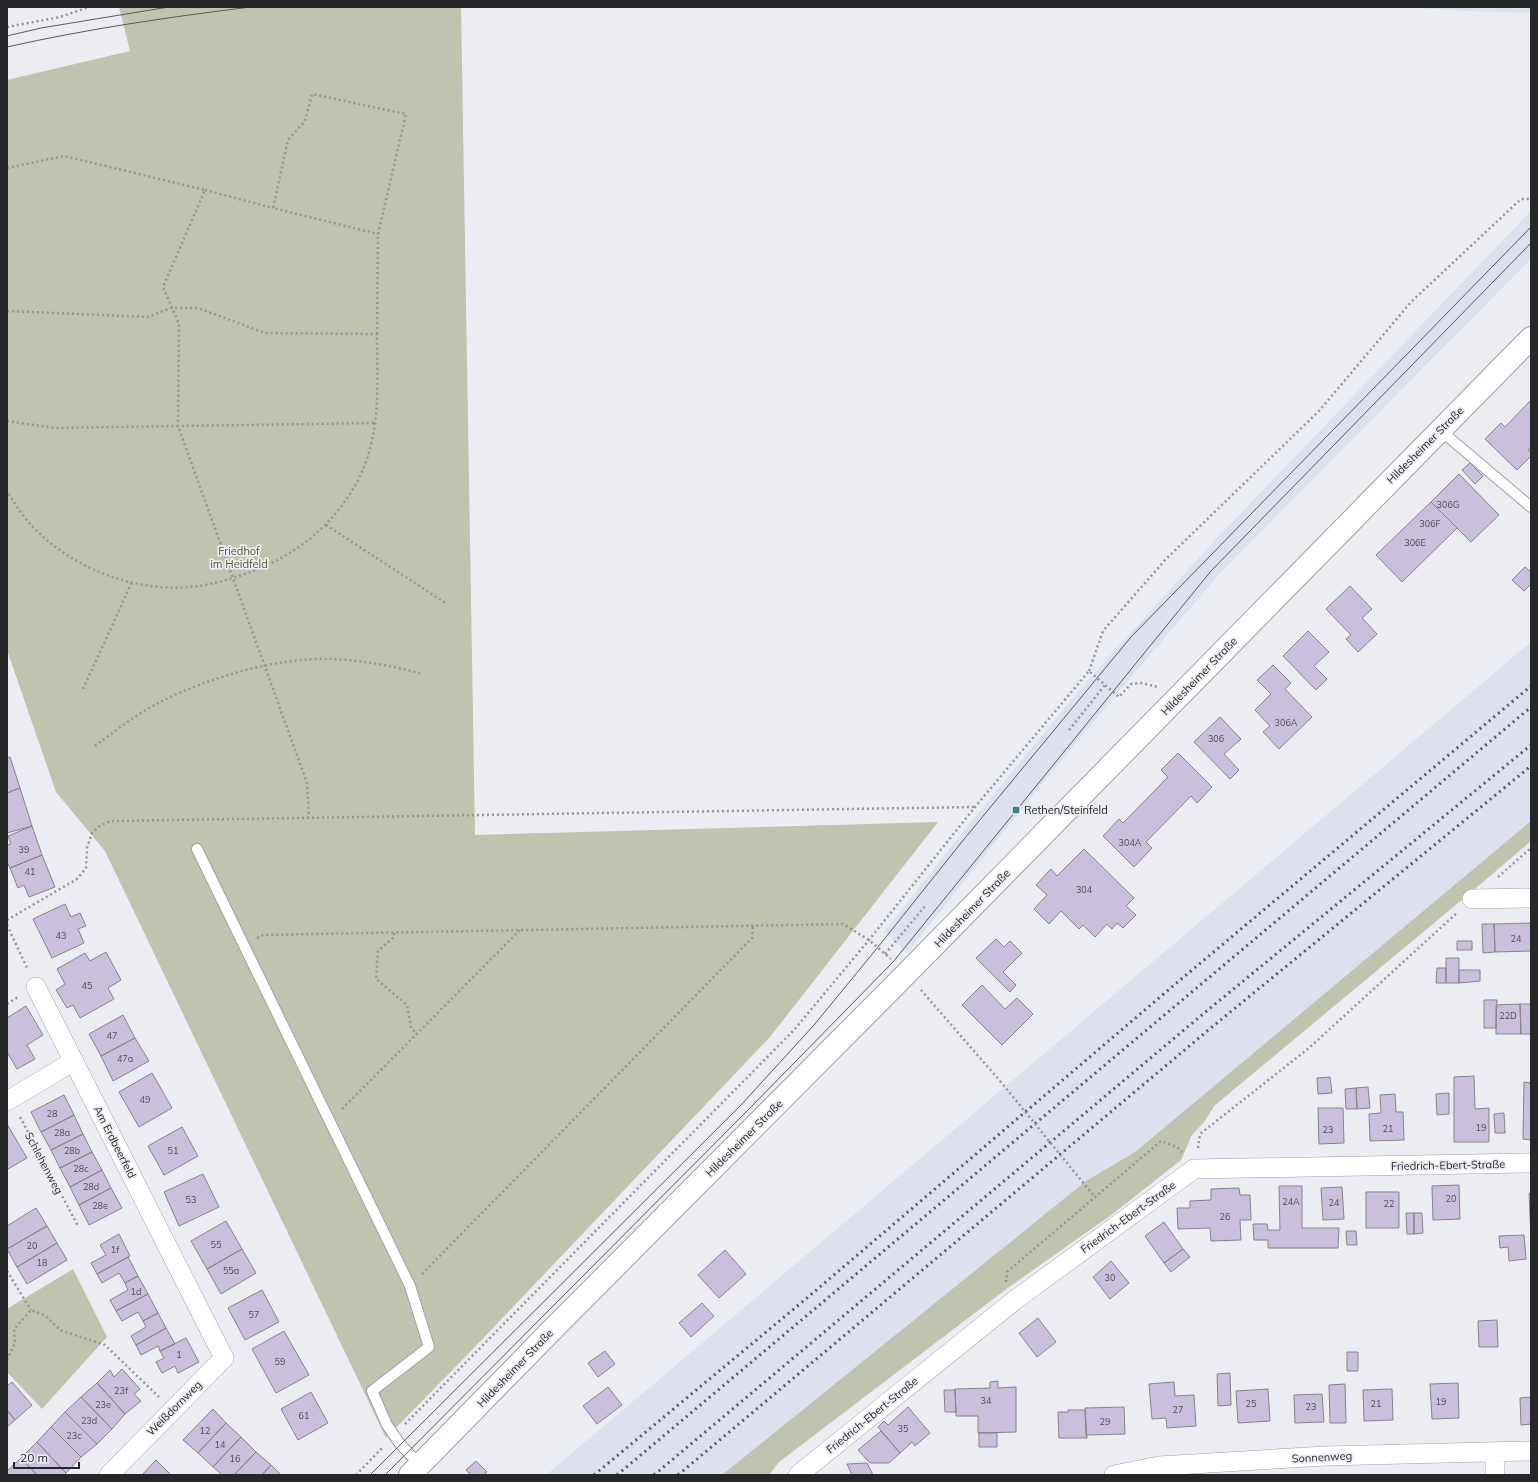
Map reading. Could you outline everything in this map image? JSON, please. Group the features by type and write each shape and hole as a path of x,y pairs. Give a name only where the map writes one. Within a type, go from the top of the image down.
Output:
{"street":[{"name":"Hildesheimer Straße","path":"415,1470 906,974 1531,338"},
{"path":"1472,899 1531,898"},
{"name":"Am Erdbeerfeld","path":"36,987 224,1358"},
{"path":"9,1100 74,1061"},
{"name":"Friedrich-Ebert-Straße","path":"798,1475 1015,1300 1194,1169 1531,1163"},
{"name":"Weißdornweg","path":"109,1475 172,1409 224,1358"},
{"name":"Sonnenweg","path":"1114,1475 1159,1466 1325,1456 1531,1450"},
{"path":"1494,1475 1495,1452"}],"lane":[{"path":"1440,430 1531,507"},
{"path":"197,849 410,1286 429,1347 372,1391 387,1425 415,1470"}],"path":[{"path":"7,27 60,17 89,7"},
{"path":"7,491 21,512 38,532 64,554 89,568 113,577 159,587 204,585 233,578 282,559 304,544 326,525 357,482 369,456 376,423 378,234 406,114 312,94 305,121 288,140 273,208"},
{"path":"7,168 64,156 378,234"},
{"path":"205,190 163,287 179,324 178,426 307,784 309,817"},
{"path":"356,1475 794,1030 870,940 975,807 1088,670 1103,631 1166,559 1319,411 1411,302 1521,199 1531,199"},
{"path":"7,311 148,317 171,308 198,308 266,333 377,334"},
{"path":"7,420 55,428 376,423"},
{"path":"326,525 447,604"},
{"path":"82,689 132,582"},
{"path":"94,746 126,723 160,702 212,681 264,666 293,661 329,658 364,661 423,674"},
{"path":"1088,670 1119,697 1131,684 1141,683 1183,693"},
{"path":"1069,730 1105,685"},
{"path":"7,920 77,879 86,868 87,848 92,833 101,825 111,821 975,807"},
{"path":"1194,1169 1200,1134 1309,1048 1472,899 1531,848"},
{"path":"885,954 926,905"},
{"path":"243,943 263,936 843,924 870,940 924,993 1000,1081 1094,1196"},
{"path":"7,925 36,987"},
{"path":"410,1286 752,938 753,926"},
{"path":"330,1120 520,930"},
{"path":"394,933 394,937 378,952 376,979 407,1005 411,1027 416,1034"},
{"name":"Schlehenweg","path":"9,1100 78,1226"},
{"path":"1006,1284 1006,1272 1161,1140 1177,1147"},
{"path":"7,1271 31,1310 46,1316 60,1330 105,1345 172,1409"},
{"path":"7,1360 15,1343 14,1328 31,1310"}],"shaded area":[{"path":"1404,7 1531,7 1531,13 1466,11"},
{"path":"1531,211 1531,259 1222,571 1037,790 907,953 884,932 974,818 1087,681 1214,541"},
{"path":"1531,642 1531,821 1135,1152 1086,1181 722,1475 546,1475"}],"green space":[{"name":"Friedhof im Heidfeld","path":"119,7 461,7 475,835 938,822 770,1037 471,1351 386,1438 105,851 56,792 7,650 7,80 130,51"},
{"path":"1531,821 1531,841 1214,1106 1205,1121 1192,1135 1181,1160 1114,1213 1009,1287 779,1462 769,1475 722,1475 1086,1181 1135,1152"},
{"path":"73,1269 107,1337 42,1409 7,1372 7,1309"}],"building":[{"path":"1531,400 1531,447 1528,450 1531,452 1531,456 1517,470 1485,439 1501,423 1505,427"},
{"path":"1470,463 1483,476 1475,484 1462,470"},
{"path":"1459,474 1499,515 1471,542 1431,502"},
{"path":"1431,502 1457,528 1402,582 1376,555"},
{"path":"1525,567 1531,572 1531,584 1524,591 1512,580"},
{"path":"1350,586 1372,609 1362,618 1377,634 1358,652 1346,639 1351,635 1326,609"},
{"path":"1308,631 1329,652 1314,666 1327,679 1316,690 1283,656"},
{"path":"1273,665 1291,683 1285,689 1312,717 1279,749 1263,732 1270,726 1255,710 1271,694 1257,680"},
{"path":"1220,717 1241,739 1224,754 1239,770 1230,779 1194,742"},
{"path":"1178,753 1212,787 1197,803 1191,796 1146,842 1152,848 1134,867 1103,836 1119,819 1123,823 1168,777 1161,770"},
{"path":"10,757 20,788 7,793 7,758"},
{"path":"20,788 32,826 7,833 7,793"},
{"path":"32,826 42,855 10,868 7,862 7,845 11,844 8,836"},
{"path":"1084,849 1134,898 1126,906 1136,915 1123,928 1117,923 1112,929 1107,924 1095,937 1083,925 1079,929 1061,911 1049,924 1034,909 1047,895 1036,885 1051,869 1057,876"},
{"path":"42,855 55,887 29,897 24,885 18,888 10,868"},
{"path":"65,904 71,917 80,913 86,926 78,929 84,943 52,958 33,919"},
{"path":"1531,923 1531,951 1495,952 1494,924"},
{"path":"1482,924 1494,924 1495,952 1483,953"},
{"path":"996,939 1004,947 1010,941 1022,953 1003,972 1016,985 1010,992 976,958"},
{"path":"1457,941 1472,941 1472,950 1457,950"},
{"path":"106,952 121,980 108,988 114,999 80,1018 73,1005 67,1008 56,990 65,984 57,969 85,953 90,961"},
{"path":"1446,958 1459,958 1459,983 1446,983"},
{"path":"1437,968 1446,968 1446,983 1436,983"},
{"path":"1459,970 1480,970 1480,981 1459,983"},
{"path":"982,985 1005,1009 1017,998 1033,1014 1002,1045 962,1005"},
{"path":"1484,1000 1497,1000 1496,1028 1484,1028"},
{"path":"1520,1004 1531,1004 1531,1034 1521,1034"},
{"path":"1520,1004 1521,1034 1496,1034 1496,1005"},
{"path":"26,1006 43,1035 27,1045 35,1059 17,1069 7,1052 7,1018"},
{"path":"123,1015 135,1038 101,1056 89,1034"},
{"path":"135,1038 149,1061 113,1081 101,1056"},
{"path":"152,1073 172,1108 139,1127 119,1092"},
{"path":"1474,1076 1475,1109 1489,1108 1489,1142 1454,1142 1454,1077"},
{"path":"1330,1077 1332,1093 1318,1094 1317,1078"},
{"path":"1524,1082 1531,1083 1531,1140 1523,1139"},
{"path":"1368,1087 1370,1108 1357,1109 1356,1088"},
{"path":"1356,1088 1357,1109 1346,1109 1345,1089"},
{"path":"1449,1093 1449,1114 1437,1115 1436,1094"},
{"path":"1395,1094 1396,1112 1403,1112 1404,1140 1370,1141 1369,1114 1381,1113 1380,1095"},
{"path":"64,1095 74,1115 41,1132 31,1112"},
{"path":"1318,1108 1343,1108 1344,1143 1319,1144"},
{"path":"1504,1113 1505,1133 1495,1133 1494,1114"},
{"path":"74,1115 83,1134 51,1150 41,1132"},
{"path":"7,1124 27,1158 8,1169 7,1167"},
{"path":"182,1127 198,1156 164,1175 148,1146"},
{"path":"83,1134 92,1152 60,1168 51,1150"},
{"path":"92,1152 102,1170 70,1187 60,1168"},
{"path":"102,1170 111,1188 79,1205 70,1187"},
{"path":"203,1174 219,1207 179,1226 164,1192"},
{"path":"1459,1185 1460,1219 1433,1220 1432,1186"},
{"path":"1279,1186 1302,1186 1302,1228 1339,1228 1338,1248 1268,1248 1268,1240 1254,1240 1253,1224 1267,1224 1268,1230 1280,1230"},
{"path":"1342,1187 1344,1219 1323,1220 1321,1188"},
{"path":"111,1188 122,1208 89,1225 79,1205"},
{"path":"1239,1188 1240,1195 1250,1195 1251,1220 1240,1220 1241,1240 1211,1241 1210,1228 1178,1229 1177,1208 1190,1208 1190,1201 1211,1200 1211,1189"},
{"path":"1366,1192 1399,1192 1399,1228 1366,1228"},
{"path":"1529,1193 1531,1193 1531,1239"},
{"path":"36,1208 47,1226 7,1249 7,1226"},
{"path":"1406,1213 1414,1213 1414,1234 1407,1234"},
{"path":"1414,1213 1422,1213 1423,1233 1414,1234"},
{"path":"226,1221 242,1249 207,1269 191,1241"},
{"path":"1164,1222 1183,1249 1164,1263 1145,1236"},
{"path":"47,1226 57,1243 17,1267 7,1249"},
{"path":"1346,1231 1356,1231 1357,1245 1347,1245"},
{"path":"119,1234 130,1256 97,1274 91,1263 106,1255 100,1245"},
{"path":"1524,1235 1526,1259 1509,1261 1508,1247 1500,1248 1499,1236"},
{"path":"57,1243 67,1260 27,1284 17,1267"},
{"path":"242,1249 256,1273 221,1294 207,1269"},
{"path":"1183,1249 1190,1257 1171,1272 1164,1263"},
{"path":"725,1250 746,1274 719,1298 698,1275"},
{"path":"128,1257 138,1276 125,1283 119,1273 102,1283 97,1274"},
{"path":"1111,1261 1129,1283 1110,1299 1093,1277"},
{"path":"138,1276 148,1294 116,1311 110,1300 128,1290 125,1283"},
{"path":"262,1290 279,1322 245,1340 228,1308"},
{"path":"148,1294 158,1313 143,1321 138,1312 122,1321 116,1311"},
{"path":"702,1303 714,1316 691,1337 679,1323"},
{"path":"158,1313 166,1328 136,1345 131,1336 146,1327 143,1321"},
{"path":"1038,1318 1056,1342 1037,1357 1019,1333"},
{"path":"1497,1320 1498,1347 1479,1347 1478,1321"},
{"path":"166,1328 175,1344 160,1351 158,1346 141,1355 136,1345"},
{"path":"284,1331 309,1375 276,1393 252,1349"},
{"path":"186,1338 199,1362 178,1373 175,1366 162,1373 156,1362 164,1358 160,1351"},
{"path":"605,1351 615,1364 598,1377 588,1363"},
{"path":"1347,1352 1358,1352 1358,1371 1347,1371"},
{"path":"122,1369 140,1389 134,1394 141,1401 125,1414 97,1383 110,1370 114,1377"},
{"path":"1230,1373 1231,1405 1218,1406 1217,1374"},
{"path":"998,1381 998,1388 1016,1387 1016,1432 978,1433 978,1416 956,1416 955,1389 990,1388 990,1382"},
{"path":"12,1382 32,1405 15,1420 7,1410 7,1386"},
{"path":"1174,1382 1175,1396 1194,1395 1196,1426 1167,1428 1166,1418 1152,1419 1149,1384"},
{"path":"97,1383 125,1414 112,1429 81,1397"},
{"path":"1458,1383 1459,1418 1432,1419 1430,1384"},
{"path":"1345,1384 1346,1423 1330,1423 1329,1385"},
{"path":"608,1387 622,1405 597,1424 583,1406"},
{"path":"1268,1389 1270,1421 1238,1423 1236,1391"},
{"path":"1392,1389 1393,1420 1364,1421 1363,1390"},
{"path":"944,1390 955,1390 956,1412 945,1412"},
{"path":"311,1392 328,1423 298,1440 281,1409"},
{"path":"1322,1394 1324,1422 1295,1423 1294,1395"},
{"path":"81,1397 112,1429 97,1444 65,1412"},
{"path":"1531,1397 1531,1424 1521,1425 1520,1398"},
{"path":"908,1407 930,1433 915,1446 912,1442 900,1453 878,1427 884,1421 888,1425"},
{"path":"1124,1407 1125,1434 1086,1435 1085,1408"},
{"path":"213,1409 226,1423 198,1453 183,1440"},
{"path":"7,1410 15,1420 7,1427"},
{"path":"1068,1410 1085,1410 1087,1438 1059,1438 1058,1412 1068,1412"},
{"path":"65,1412 97,1444 81,1457 51,1427"},
{"path":"226,1423 241,1437 213,1467 198,1453"},
{"path":"51,1427 81,1457 66,1473 37,1442"},
{"path":"881,1431 900,1453 889,1463 870,1463 858,1450"},
{"path":"979,1433 997,1433 997,1447 979,1447"},
{"path":"241,1437 256,1452 234,1475 222,1475 213,1467"},
{"path":"37,1442 66,1473 64,1475 37,1475 21,1458"},
{"path":"256,1452 271,1465 262,1475 234,1475"},
{"path":"21,1458 37,1475 7,1475 7,1471"},
{"path":"156,1460 171,1475 142,1475"},
{"path":"476,1461 487,1472 483,1475 471,1475 466,1470"},
{"path":"867,1463 873,1475 852,1475 847,1464"},
{"path":"271,1465 281,1475 262,1475"}],"tram line":[{"path":"7,36 41,28 169,7"},
{"path":"7,47 128,24 251,7"},
{"path":"370,1475 741,1105 814,1025 965,838 1131,637 1531,227"},
{"path":"385,1475 893,962 1211,571 1531,243"}],"railway":[{"path":"594,1475 807,1298 1173,986 1531,686"},
{"path":"617,1475 1531,707"},
{"path":"654,1475 1203,1014 1531,745"},
{"path":"678,1475 1212,1027 1531,766"}],"place":[{"name":"Rethen/Steinfeld","path":"1016,810"}]}
